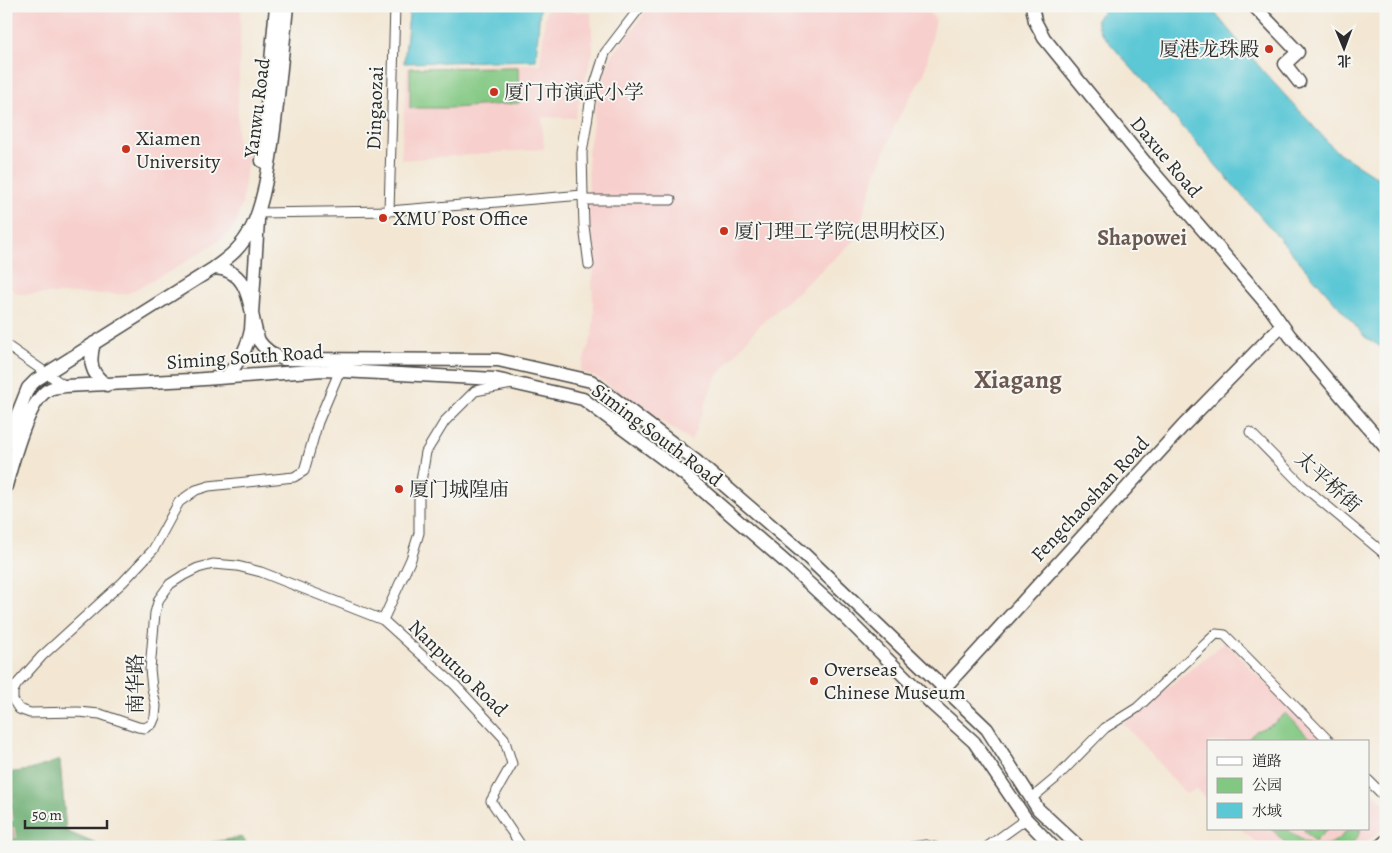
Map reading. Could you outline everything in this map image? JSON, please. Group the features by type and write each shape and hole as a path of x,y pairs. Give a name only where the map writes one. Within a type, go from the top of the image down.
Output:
{"main road":[{"name":"Yanwu Road","path":"226,377 245,350 251,330 263,146 276,6"},
{"name":"Yanwu Road","path":"258,213 277,114 287,6"},
{"path":"1254,6 1298,52 1285,64 1299,82"},
{"name":"Daxue Road","path":"1031,8 1035,22 1044,38 1148,166 1270,308 1282,325 1386,448"},
{"path":"6,443 28,388 46,373 234,254 252,228 258,213"},
{"name":"Siming South Road","path":"214,268 224,269 233,273 242,283 248,296 256,332 263,347 272,355 283,359 498,360 591,381 696,461 802,552 943,689 988,729 1038,809 1079,847"},
{"name":"Fengchaoshan Road","path":"931,702 1170,440 1282,325"},
{"path":"94,343 91,356 92,368 98,378 107,384"},
{"name":"Siming South Road","path":"6,486 30,412 39,397 49,389 65,386 340,370 495,379 583,398 685,475 842,614 974,742 1026,819 1053,847"},
{"path":"1379,847 1386,841"}],"street":[{"name":"Dingaozai","path":"389,211 396,6"},
{"path":"589,265 584,226 582,153 591,97 605,53 641,6"},
{"path":"258,213 389,211 583,198 671,200"},
{"path":"6,345 65,386"},
{"name":"南华路","path":"340,370 318,422 304,470 294,477 208,486 196,490 179,502 153,550 123,582 42,656 17,684 13,691 13,700 19,709 30,713 78,712 100,714 138,727 146,728 152,724 156,706 150,669 155,612 159,598 170,584 184,575 198,568 213,564 237,566 261,572 382,620"},
{"path":"382,620 411,559 419,534 419,493 426,452 445,421 474,391 517,384"},
{"name":"太平桥街","path":"1250,432 1303,486 1386,555"},
{"name":"Nanputuo Road","path":"382,620 455,685 504,738 512,764 491,801 522,847"},
{"path":"1032,798 1056,778 1105,728 1137,708 1216,634 1225,635 1328,740"},
{"path":"1370,782 1386,798"},
{"path":"987,847 1026,819"},
{"path":"911,847 926,844 936,847"}],"shaded area":[{"name":"Xiamen University","path":"6,6 241,6 237,140 241,148 249,151 242,204 234,229 171,271 126,294 17,294 6,283"},
{"name":"厦门理工学院(思明校区)","path":"647,6 921,6 936,19 925,72 897,120 874,179 855,240 758,327 715,379 691,441 596,377 580,371 592,336 594,317 592,283 595,264 589,222 588,153 597,100 611,57 642,17"},
{"name":"厦门市演武小学","path":"546,9 591,13 593,51 575,118 542,117 544,149 401,160 407,67 540,64"},
{"path":"1225,642 1322,740 1207,740 1207,799 1195,789 1186,794 1123,723"},
{"path":"1370,789 1386,805 1386,826 1361,847 1261,847 1242,830 1370,830"}],"green space":[{"path":"518,67 519,103 453,108 410,108 410,68"},
{"path":"1286,713 1311,740 1280,738 1273,740 1247,740 1256,731 1273,724"},
{"path":"60,760 66,831 103,847 6,847 6,773 30,770"},
{"path":"1273,830 1289,830 1310,844 1326,845 1334,842 1347,830 1361,830 1357,838 1349,847 1289,847"},
{"path":"1304,830 1327,830 1315,842"},
{"path":"242,837 249,847 185,847"}],"water":[{"path":"410,6 540,6 536,60 404,63"},
{"path":"1110,6 1209,6 1263,71 1336,151 1386,183 1386,350 1365,337 1102,34 1097,25 1097,18"}],"tunnel":[{"path":"6,791 14,847"}],"place":[{"name":"厦港龙珠殿","path":"1269,49"},
{"name":"厦门市演武小学","path":"494,92"},
{"name":"Xiamen University","path":"126,149"},
{"name":"XMU Post Office","path":"383,218"},
{"name":"厦门理工学院(思明校区)","path":"724,231"},
{"name":"厦门城隍庙","path":"399,489"},
{"name":"Overseas Chinese Museum","path":"814,681"}],"district":[{"name":"Shapowei","path":"1142,238"},
{"name":"Xiagang","path":"1018,380"}]}
